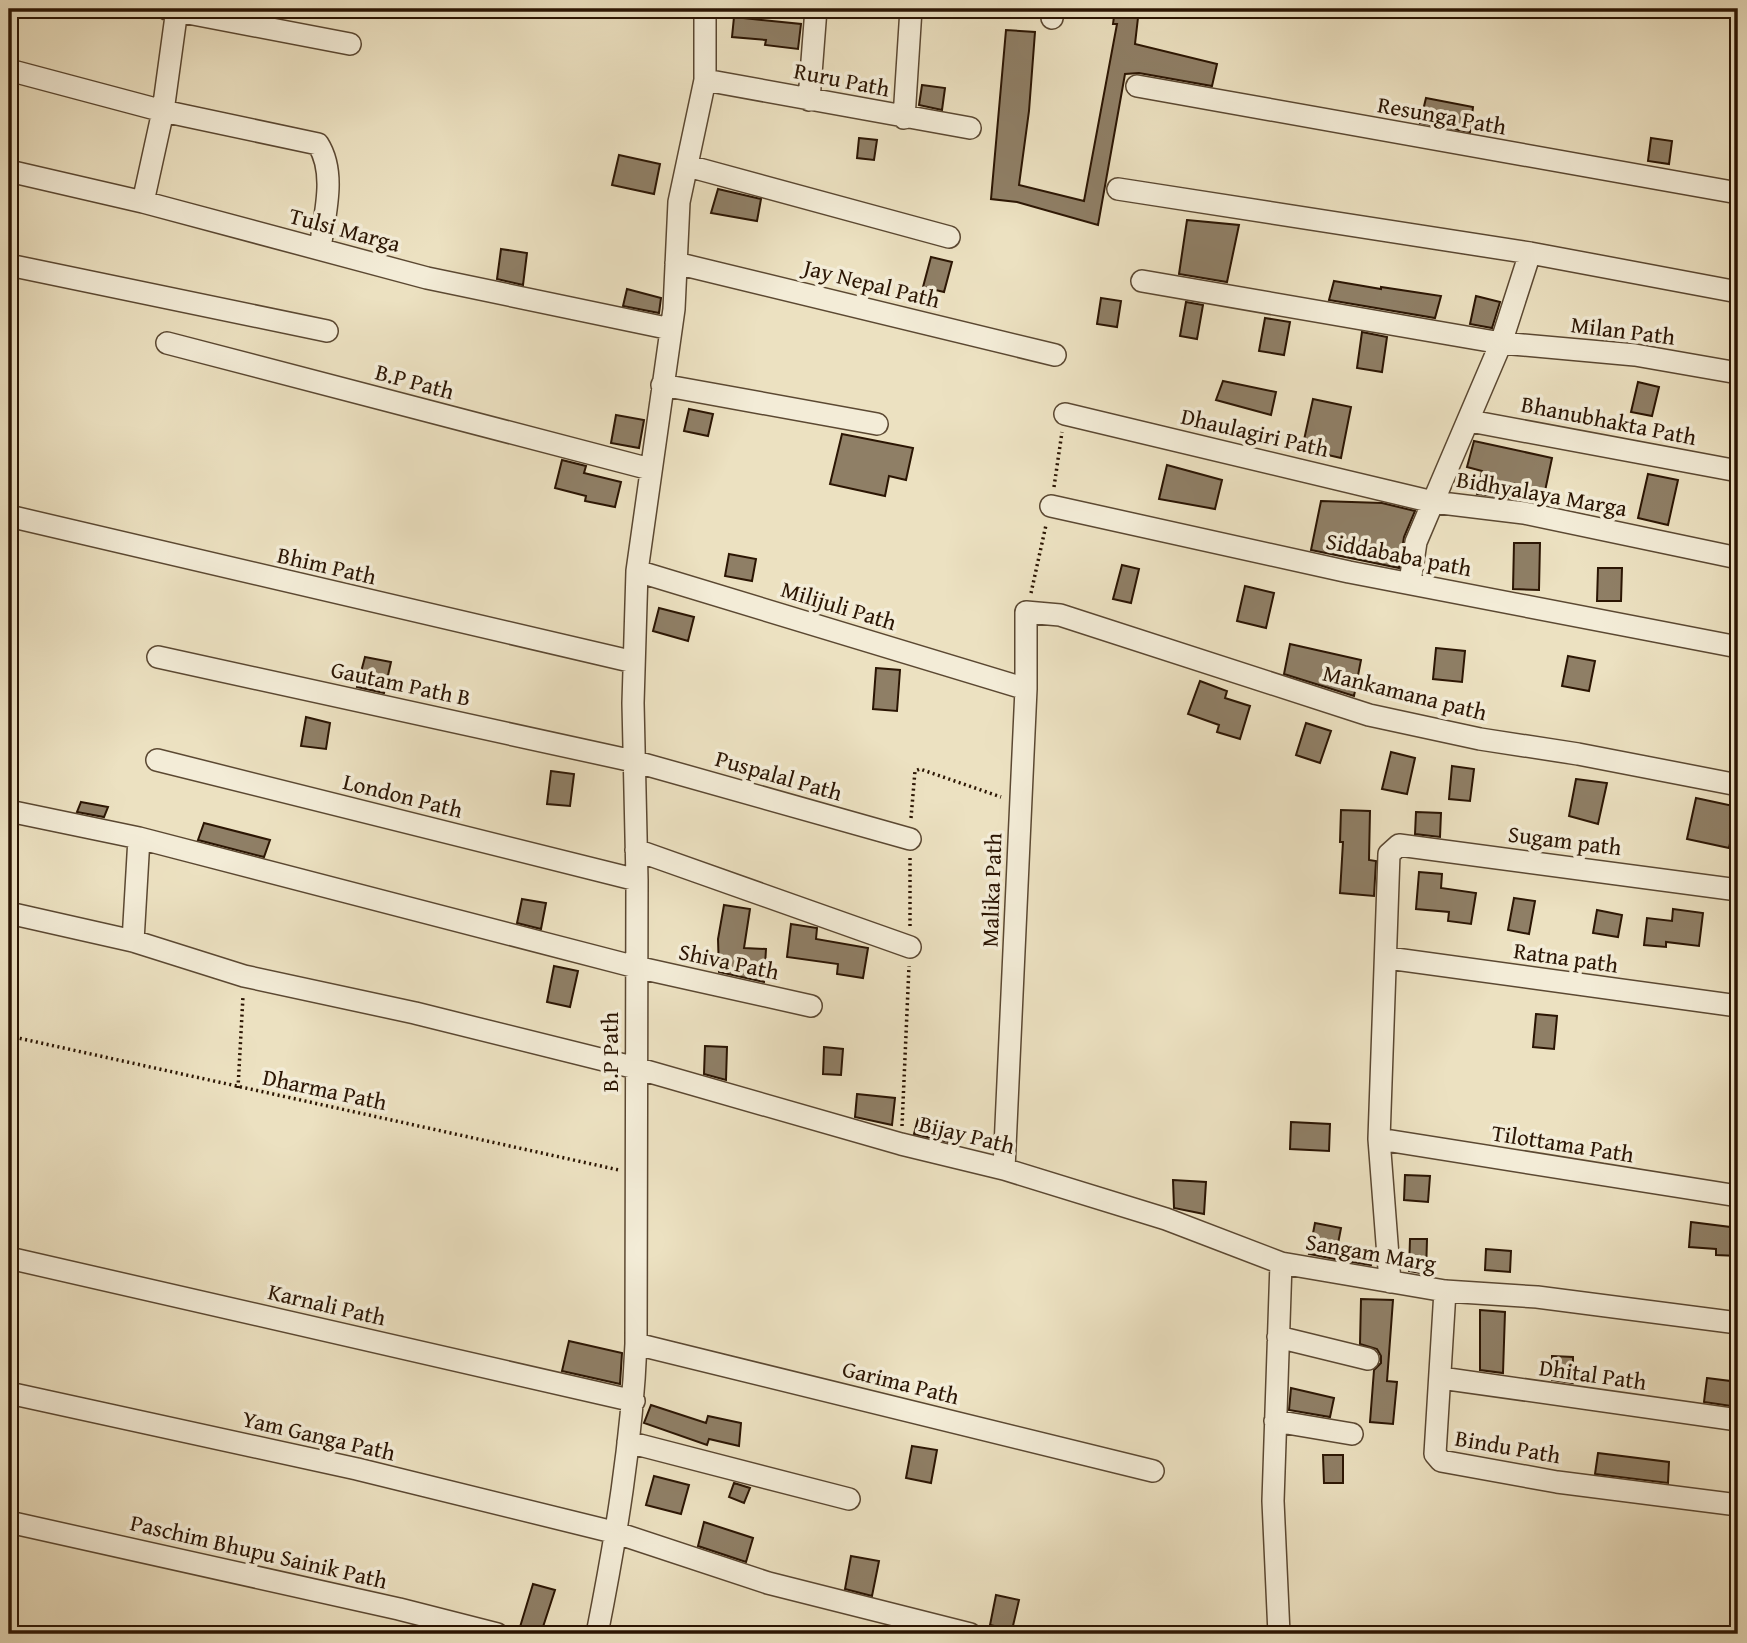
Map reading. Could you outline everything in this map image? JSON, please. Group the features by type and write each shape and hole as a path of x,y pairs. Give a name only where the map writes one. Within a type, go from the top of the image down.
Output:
{"street":[{"name":"B.P Path","path":"597,1634 617,1533 634,1401 636,850 633,761 637,571 671,329 679,202 705,80 705,9"},
{"path":"809,100 816,9"},
{"path":"904,118 911,9"},
{"path":"143,202 163,111 174,10 350,44"},
{"path":"9,69 163,111 318,144 327,158 328,174 320,249"},
{"name":"Ruru Path","path":"705,80 970,128"},
{"name":"Resunga Path","path":"1137,86 1738,193"},
{"path":"688,166 949,237"},
{"name":"Tulsi Marga","path":"9,171 143,202 427,278 671,329"},
{"path":"1118,190 1530,253 1738,292"},
{"name":"Bidhyalaya Marga","path":"1530,253 1501,343 1433,502 1524,513 1738,558"},
{"name":"Jay Nepal Path","path":"676,263 1055,355"},
{"path":"9,265 327,331"},
{"name":"Milan Path","path":"1142,281 1501,343 1634,355 1738,373"},
{"name":"B.P Path","path":"167,343 650,469"},
{"path":"662,385 877,424"},
{"name":"Dhaulagiri Path","path":"1065,414 1433,502"},
{"name":"Bhanubhakta Path","path":"1469,421 1738,471"},
{"path":"1410,582 1416,542 1433,502"},
{"name":"Siddababa path","path":"1051,506 1187,538 1738,647"},
{"name":"Bhim Path","path":"9,516 634,662"},
{"name":"Milijuli Path","path":"637,571 1026,689"},
{"name":"Malika Path","path":"1004,1169 1014,1004 1026,689 1026,612"},
{"name":"Mankamana path","path":"1026,612 1060,615 1369,715 1480,739 1578,754 1738,785"},
{"name":"Gautam Path B","path":"158,657 633,761"},
{"name":"London Path","path":"157,761 636,880"},
{"name":"Puspalal Path","path":"633,761 910,839"},
{"name":"Shiva Path","path":"9,811 139,838 636,967 811,1006"},
{"path":"133,942 139,838"},
{"name":"Sugam path","path":"1388,958 1389,854 1399,845 1738,890"},
{"path":"636,850 910,947"},
{"name":"Bijay Path","path":"9,913 133,942 244,976 415,1013 636,1068 901,1144 1004,1169 1166,1219 1282,1263"},
{"path":"1388,958 1380,1139 1390,1282"},
{"name":"Ratna path","path":"1388,958 1738,1006"},
{"name":"Tilottama Path","path":"1380,1139 1738,1196"},
{"name":"Karnali Path","path":"9,1258 634,1401"},
{"name":"Sangam Marg","path":"1279,1634 1273,1501 1282,1263 1445,1291 1537,1297 1738,1322"},
{"name":"Bindu Path","path":"1445,1291 1435,1454 1441,1461 1557,1482 1738,1505"},
{"path":"1278,1337 1368,1359"},
{"name":"Garima Path","path":"636,1344 1153,1471"},
{"name":"Dhital Path","path":"1441,1378 1738,1420"},
{"name":"Yam Ganga Path","path":"9,1393 357,1469 617,1533 768,1583 970,1634"},
{"path":"1275,1421 1352,1434"},
{"path":"628,1442 849,1499"},
{"name":"Paschim Bhupu Sainik Path","path":"9,1522 399,1609 497,1634"}],"path":[{"path":"901,1144 910,947 910,839 915,771 927,770 1020,803"},
{"path":"238,1088 244,976"},
{"name":"Dharma Path","path":"9,1036 635,1173"}],"building":[{"path":"1115,9 1139,9 1135,44 1217,64 1212,86 1139,73 1125,74 1098,225 1017,202 991,199 1006,30 1035,32 1029,111 1019,185 1084,201 1117,24 1113,24"},
{"path":"734,17 801,24 798,49 765,45 766,40 732,37"},
{"path":"922,85 945,88 942,110 919,105"},
{"path":"1426,98 1473,107 1470,132 1420,123"},
{"path":"859,138 877,140 874,160 857,158"},
{"path":"1651,138 1672,141 1669,164 1648,161"},
{"path":"619,155 660,164 654,194 612,185"},
{"path":"718,189 761,199 757,221 711,213"},
{"path":"1187,220 1239,225 1227,282 1179,274"},
{"path":"501,249 527,253 523,285 497,279"},
{"path":"931,257 952,262 944,292 923,287"},
{"path":"1334,281 1441,296 1435,318 1329,300"},
{"path":"627,289 661,298 659,313 623,306"},
{"path":"1476,296 1500,302 1492,328 1470,324"},
{"path":"1101,298 1121,301 1117,327 1097,324"},
{"path":"1186,302 1203,305 1197,339 1180,336"},
{"path":"1265,318 1290,322 1284,355 1259,351"},
{"path":"1362,332 1387,337 1382,372 1357,368"},
{"path":"1223,381 1276,392 1271,415 1216,400"},
{"path":"1638,382 1659,387 1652,416 1631,412"},
{"path":"1313,399 1351,407 1341,458 1302,449"},
{"path":"689,409 713,414 708,436 684,431"},
{"path":"616,415 644,420 639,448 611,443"},
{"path":"842,434 913,448 906,480 889,476 885,496 830,484"},
{"path":"1474,441 1552,458 1545,491 1511,483 1508,498 1477,494 1482,471 1467,467"},
{"path":"562,460 586,466 584,473 621,482 615,507 585,501 586,496 555,488"},
{"path":"1167,465 1222,480 1215,509 1159,499"},
{"path":"1648,474 1678,480 1668,525 1638,518"},
{"path":"1321,501 1382,503 1415,511 1404,537 1399,568 1311,550"},
{"path":"1514,543 1540,543 1539,590 1513,589"},
{"path":"729,554 756,559 752,581 725,576"},
{"path":"1122,565 1139,569 1131,603 1113,599"},
{"path":"1598,568 1622,568 1621,601 1597,601"},
{"path":"1245,586 1274,593 1266,628 1237,621"},
{"path":"659,608 694,617 688,641 653,631"},
{"path":"1290,644 1361,660 1354,696 1284,674"},
{"path":"1436,648 1465,651 1462,682 1433,679"},
{"path":"1568,656 1595,661 1589,691 1562,686"},
{"path":"365,657 391,662 384,693 357,687"},
{"path":"876,668 900,670 897,711 873,709"},
{"path":"1200,681 1227,691 1225,698 1250,706 1240,739 1217,732 1219,725 1188,714"},
{"path":"306,717 330,723 326,749 301,746"},
{"path":"1306,723 1331,731 1320,763 1296,755"},
{"path":"1391,752 1415,758 1407,794 1382,789"},
{"path":"1452,766 1474,769 1470,801 1449,799"},
{"path":"551,771 574,774 570,806 547,804"},
{"path":"1576,779 1607,783 1598,824 1569,816"},
{"path":"1696,798 1738,807 1729,848 1687,839"},
{"path":"81,802 108,807 104,817 77,812"},
{"path":"1341,810 1370,811 1369,860 1376,861 1374,896 1340,893 1343,842 1340,842"},
{"path":"1416,812 1441,813 1440,837 1415,834"},
{"path":"204,823 270,840 264,857 198,840"},
{"path":"1419,872 1442,874 1441,888 1476,893 1471,924 1448,921 1449,912 1416,909"},
{"path":"1514,898 1535,901 1529,934 1508,930"},
{"path":"522,899 546,903 541,929 517,923"},
{"path":"724,905 750,909 744,948 766,949 764,982 719,972 718,939"},
{"path":"1673,909 1703,913 1699,946 1666,942 1666,947 1644,945 1647,918 1672,921"},
{"path":"1597,910 1622,915 1618,937 1593,933"},
{"path":"791,924 817,928 816,939 868,948 863,978 837,974 838,964 787,957"},
{"path":"554,966 578,971 570,1007 547,1002"},
{"path":"1536,1014 1557,1016 1554,1049 1533,1047"},
{"path":"705,1046 727,1047 726,1080 704,1074"},
{"path":"824,1047 843,1049 841,1075 823,1074"},
{"path":"857,1094 895,1098 892,1125 855,1117"},
{"path":"918,1119 957,1131 953,1143 914,1134"},
{"path":"1291,1122 1330,1124 1329,1151 1290,1149"},
{"path":"1405,1175 1430,1176 1428,1202 1404,1200"},
{"path":"1173,1180 1206,1182 1204,1214 1174,1208"},
{"path":"1691,1222 1738,1228 1738,1256 1716,1255 1716,1249 1689,1247"},
{"path":"1315,1223 1341,1228 1335,1259 1309,1254"},
{"path":"1410,1239 1427,1239 1426,1274 1409,1271"},
{"path":"1486,1249 1511,1251 1510,1272 1485,1270"},
{"path":"1348,1250 1373,1254 1371,1265 1346,1261"},
{"path":"1361,1299 1393,1300 1387,1381 1397,1382 1393,1424 1370,1422 1374,1370 1381,1363 1381,1356 1377,1349 1360,1344"},
{"path":"1480,1310 1505,1312 1503,1373 1480,1370"},
{"path":"569,1341 622,1353 620,1384 562,1371"},
{"path":"1552,1356 1573,1357 1573,1383 1552,1380"},
{"path":"1707,1378 1738,1382 1738,1407 1704,1402"},
{"path":"1291,1388 1334,1398 1330,1417 1289,1410"},
{"path":"651,1405 706,1423 708,1416 741,1423 739,1446 709,1439 707,1445 644,1423"},
{"path":"912,1446 937,1450 931,1483 906,1478"},
{"path":"1598,1453 1669,1462 1668,1483 1595,1474"},
{"path":"1323,1455 1343,1455 1343,1483 1324,1483"},
{"path":"654,1476 689,1485 681,1514 646,1505"},
{"path":"734,1483 750,1488 744,1503 729,1497"},
{"path":"704,1522 753,1538 746,1562 698,1546"},
{"path":"851,1556 879,1561 872,1596 845,1589"},
{"path":"533,1584 555,1590 541,1633 520,1627"},
{"path":"996,1595 1019,1600 1012,1630 990,1625"}]}
